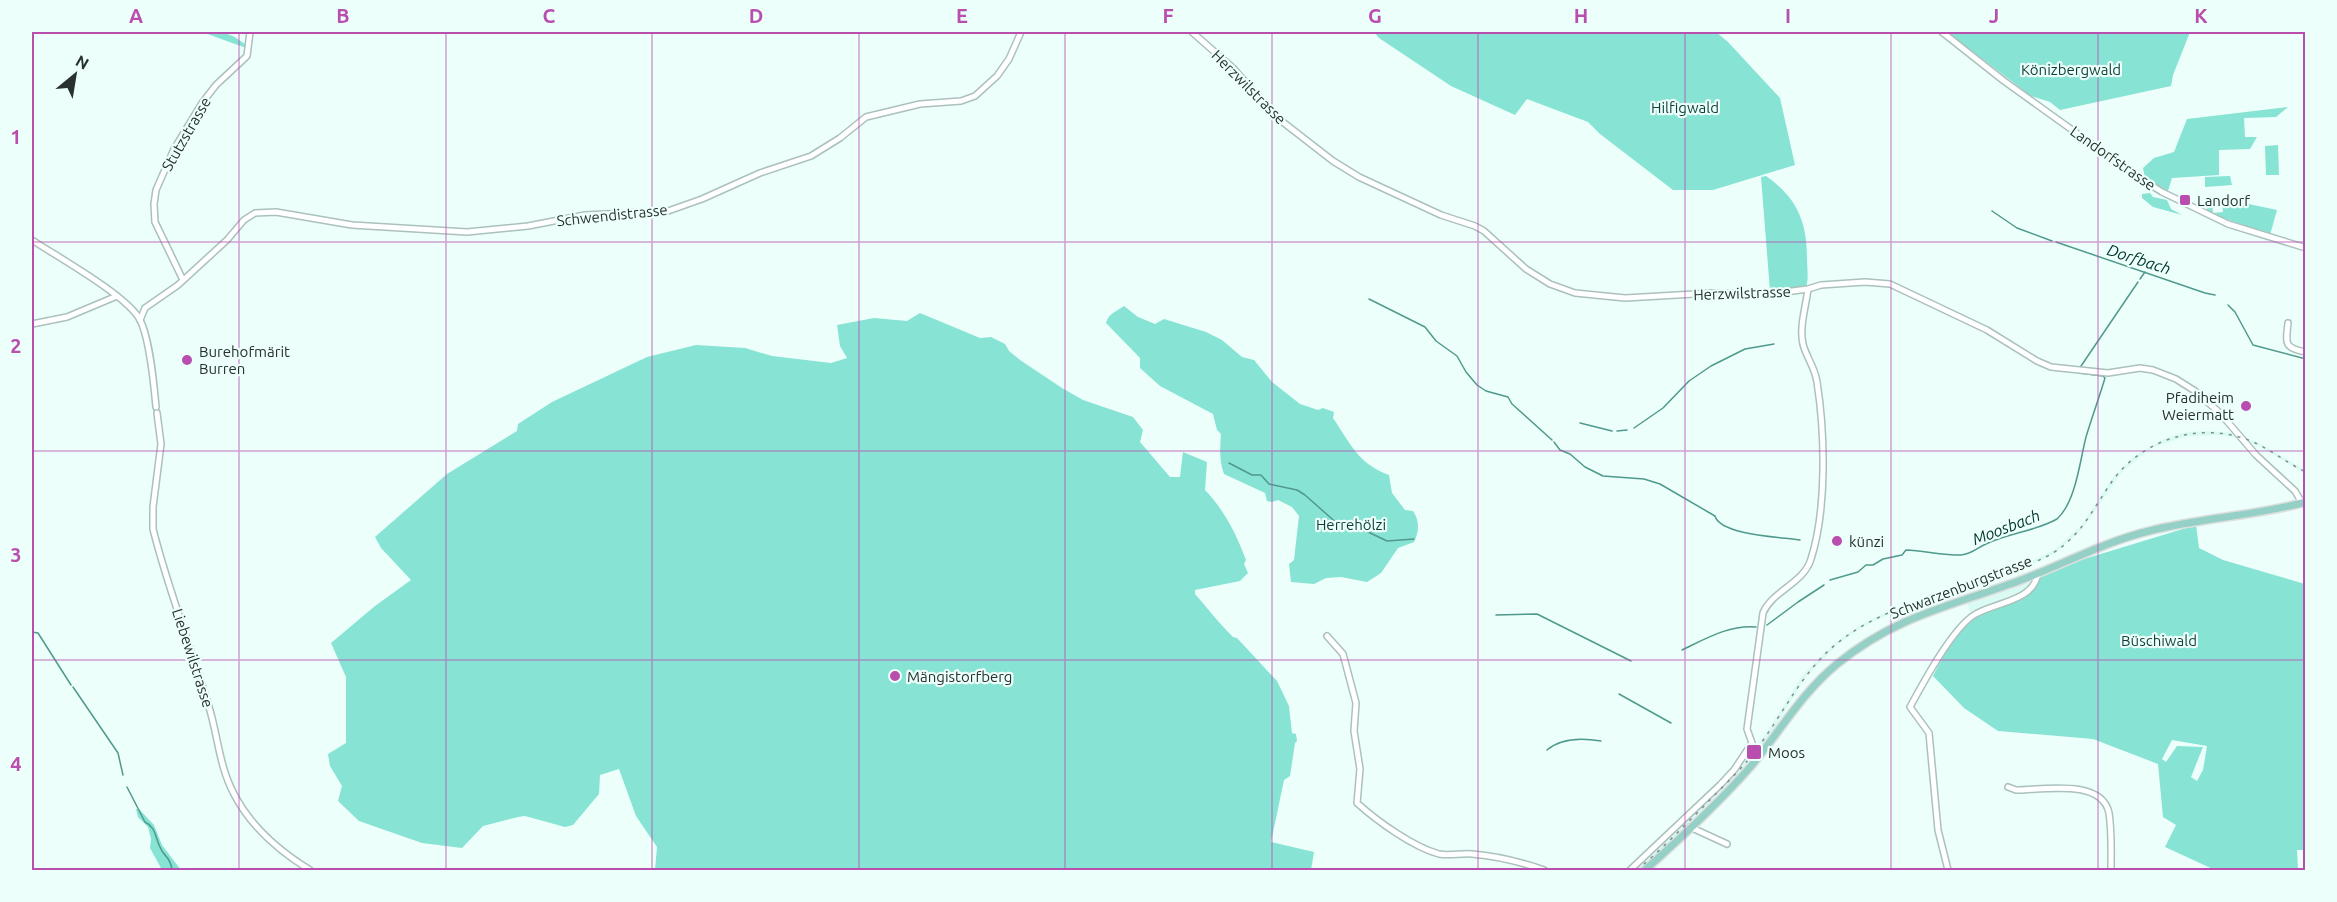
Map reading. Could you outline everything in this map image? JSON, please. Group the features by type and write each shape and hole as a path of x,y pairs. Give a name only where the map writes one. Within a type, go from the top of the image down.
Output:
{"main road":[{"name":"Schwarzenburgstrasse","path":"1645,870 1751,766 1805,694 1847,656 1882,632 1917,615 2038,573 2148,531 2304,503"}],"street":[{"name":"Stutzstrasse","path":"183,280 155,222 154,197 170,157 198,110 216,85 247,56 250,32"},
{"name":"Schwendistrasse","path":"144,309 183,280 247,218 260,212 276,212 352,225 467,232 528,226 585,215 658,212 686,205 748,178 811,156 840,138 866,117 920,104 961,101 975,96 997,76 1009,59 1021,32"},
{"name":"Herzwilstrasse","path":"1192,32 1233,68 1275,116 1333,161 1359,177 1441,215 1484,231 1526,269 1557,287 1575,293 1625,298 1712,293 1777,293 1821,285 1882,282 1904,290 1987,330 2051,367 2108,373 2140,368 2168,375 2186,384 2207,400 2238,432 2256,456 2295,491 2304,503"},
{"name":"Landorfstrasse","path":"1942,32 2004,81 2162,192 2228,224 2306,248"},
{"name":"Liebewilstrasse","path":"32,240 117,296 140,320 152,368 161,444 153,507 153,529 210,709 223,767 235,795 254,824 277,847 310,870"},
{"path":"1630,870 1720,785 1752,743 1747,729 1764,613 1810,561 1818,527 1822,476 1819,397 1815,371 1804,347 1802,335 1808,289"},
{"path":"32,324 67,317 117,296"},
{"path":"131,309 144,309 140,320"},
{"path":"2288,322 2286,341 2288,346 2291,349 2306,351"},
{"path":"1948,870 1938,830 1929,733 1910,707 1953,637 1969,618 2013,600 2032,588 2038,573"},
{"path":"1327,636 1343,654 1356,703 1354,731 1360,769 1357,803 1407,838 1433,852 1443,855 1475,854 1544,870"},
{"path":"2008,787 2016,790 2079,789 2090,791 2100,797 2109,814 2112,870"},
{"path":"1690,827 1727,844"}],"shaded area":[{"path":"2187,432 2233,433 2257,442 2305,470 2305,474 2261,447 2222,435 2188,436 2151,448 2122,472 2083,528 2056,553 2024,568 1887,615 1861,628 1838,644 1805,678 1768,739 1749,764 1651,860 1640,870 1635,870 1741,766 1763,738 1802,676 1836,642 1860,625 1886,612 2023,565 2054,550 2081,526 2111,480 2134,456 2166,438"},
{"path":"2035,579 2030,586 2013,599 1972,618 1967,602"}],"green space":[{"path":"202,32 227,34 249,47 246,48"},
{"name":"Hilfigwald","path":"1374,32 1716,32 1780,98 1795,165 1713,190 1673,190 1600,134 1588,122 1527,99 1515,115 1451,86 1379,38"},
{"name":"Könizbergwald","path":"1947,32 2190,32 2171,86 2060,110 2050,102 2031,96"},
{"path":"2288,107 2276,117 2244,118 2245,137 2257,137 2250,149 2219,150 2219,175 2172,178 2168,191 2145,178 2143,168 2154,158 2174,152 2187,119"},
{"path":"2278,145 2279,175 2266,175 2265,146"},
{"path":"1766,176 1777,184 1793,202 1802,222 1807,245 1806,287 1788,290 1787,287 1786,291 1770,291 1761,177"},
{"path":"2230,176 2232,185 2205,187 2205,177"},
{"path":"2150,193 2153,197 2167,200 2171,209 2182,215 2153,207 2142,198 2142,194"},
{"path":"2230,200 2277,210 2270,235 2207,212 2207,202 2212,202 2213,213 2223,212 2222,201"},
{"name":"Herrehölzi","path":"1124,306 1138,317 1155,324 1164,319 1206,332 1222,340 1242,357 1254,360 1272,382 1300,404 1334,412 1333,418 1356,452 1369,465 1389,475 1392,493 1405,510 1413,511 1418,527 1414,542 1398,548 1381,573 1367,582 1341,577 1326,578 1314,584 1291,582 1289,564 1294,560 1299,516 1292,507 1278,500 1267,501 1265,493 1224,474 1220,449 1221,434 1217,430 1213,414 1160,386 1140,368 1140,358 1106,323 1111,315"},
{"path":"920,313 980,338 991,337 1005,344 1009,351 1020,360 1083,400 1133,417 1143,430 1140,442 1170,477 1180,477 1183,452 1207,462 1205,490 1234,531 1246,560 1244,564 1248,573 1240,581 1195,590 1195,594 1228,632 1237,638 1277,681 1289,706 1292,733 1296,734 1297,741 1290,776 1284,780 1271,842 1314,852 1311,870 655,870 657,847 636,816 619,769 600,775 599,794 573,825 565,827 525,816 518,817 483,826 462,848 422,843 359,821 338,801 342,786 330,766 328,754 346,743 346,677 331,643 375,606 411,580 381,548 375,537 447,474 517,431 518,424 552,402 647,357 696,345 745,348 772,356 831,363 847,358 840,346 837,325 874,318 907,321"},
{"name":"Büschiwald","path":"2196,525 2199,548 2223,560 2305,584 2306,850 2297,850 2298,870 2215,870 2165,847 2176,825 2163,817 2158,764 2093,739 1998,731 1964,708 1933,676 1956,636 1973,618 2021,598 2030,592 2040,577 2081,560","holes":["2172,740 2207,746 2203,770 2197,781 2191,777 2203,747 2177,746 2166,762 2162,759"]},
{"path":"136,809 139,809 154,825 162,845 181,870 157,870 161,868 150,848 151,839 148,827 138,817"}],"waterway":[{"name":"Dorfbach","path":"1992,211 2017,228 2052,241"},
{"name":"Dorfbach","path":"2056,242 2215,295"},
{"name":"Moosbach","path":"2140,279 2145,272"},
{"name":"Moosbach","path":"2079,369 2138,282"},
{"path":"1369,299 1425,327 1436,341 1457,356 1477,385 1486,391 1508,397 1512,404 1552,440"},
{"name":"Dorfbach","path":"2228,305 2235,312 2253,345 2306,359"},
{"path":"1634,428 1663,408 1689,381 1711,366 1745,349 1774,344"},
{"name":"Moosbach","path":"1830,580 1858,572 1866,565 1873,565 1883,559 1902,555 1906,550 1965,554 1995,540 2057,519 2073,492 2086,437 2105,378 2079,373"},
{"path":"1580,423 1612,431"},
{"path":"1617,431 1627,430"},
{"path":"1554,442 1560,450 1603,476 1644,479 1660,484 1715,516 1719,522 1728,527 1752,534 1800,540"},
{"name":"Moosbach","path":"1229,463 1252,475 1261,475 1269,484 1297,490 1340,526 1366,531 1387,541 1414,539"},
{"name":"Moosbach","path":"1767,625 1824,585"},
{"name":"Moosbach","path":"1496,615 1537,614 1631,661"},
{"name":"Moosbach","path":"1682,650 1727,630 1756,627"},
{"path":"32,632 38,633 71,685"},
{"path":"73,687 118,753 123,775"},
{"path":"1619,694 1671,723"},
{"path":"1547,750 1566,741 1580,739 1601,741"},
{"path":"127,787 145,822 153,829 172,869 176,870"}],"railway":[{"path":"1637,870 1747,762 1805,678 1829,650 1879,617 1918,601 2020,568 2053,553 2080,529 2113,480 2141,453 2175,437 2194,433 2232,435 2251,441 2306,472"}],"place":[{"name":"Landorf","path":"2185,200"},
{"name":"Burehofmärit Burren","path":"187,360"},
{"name":"Pfadiheim Weiermatt","path":"2246,406"},
{"name":"künzi","path":"1837,541"},
{"name":"Mängistorfberg","path":"895,676"},
{"name":"Moos","path":"1754,752"}]}
